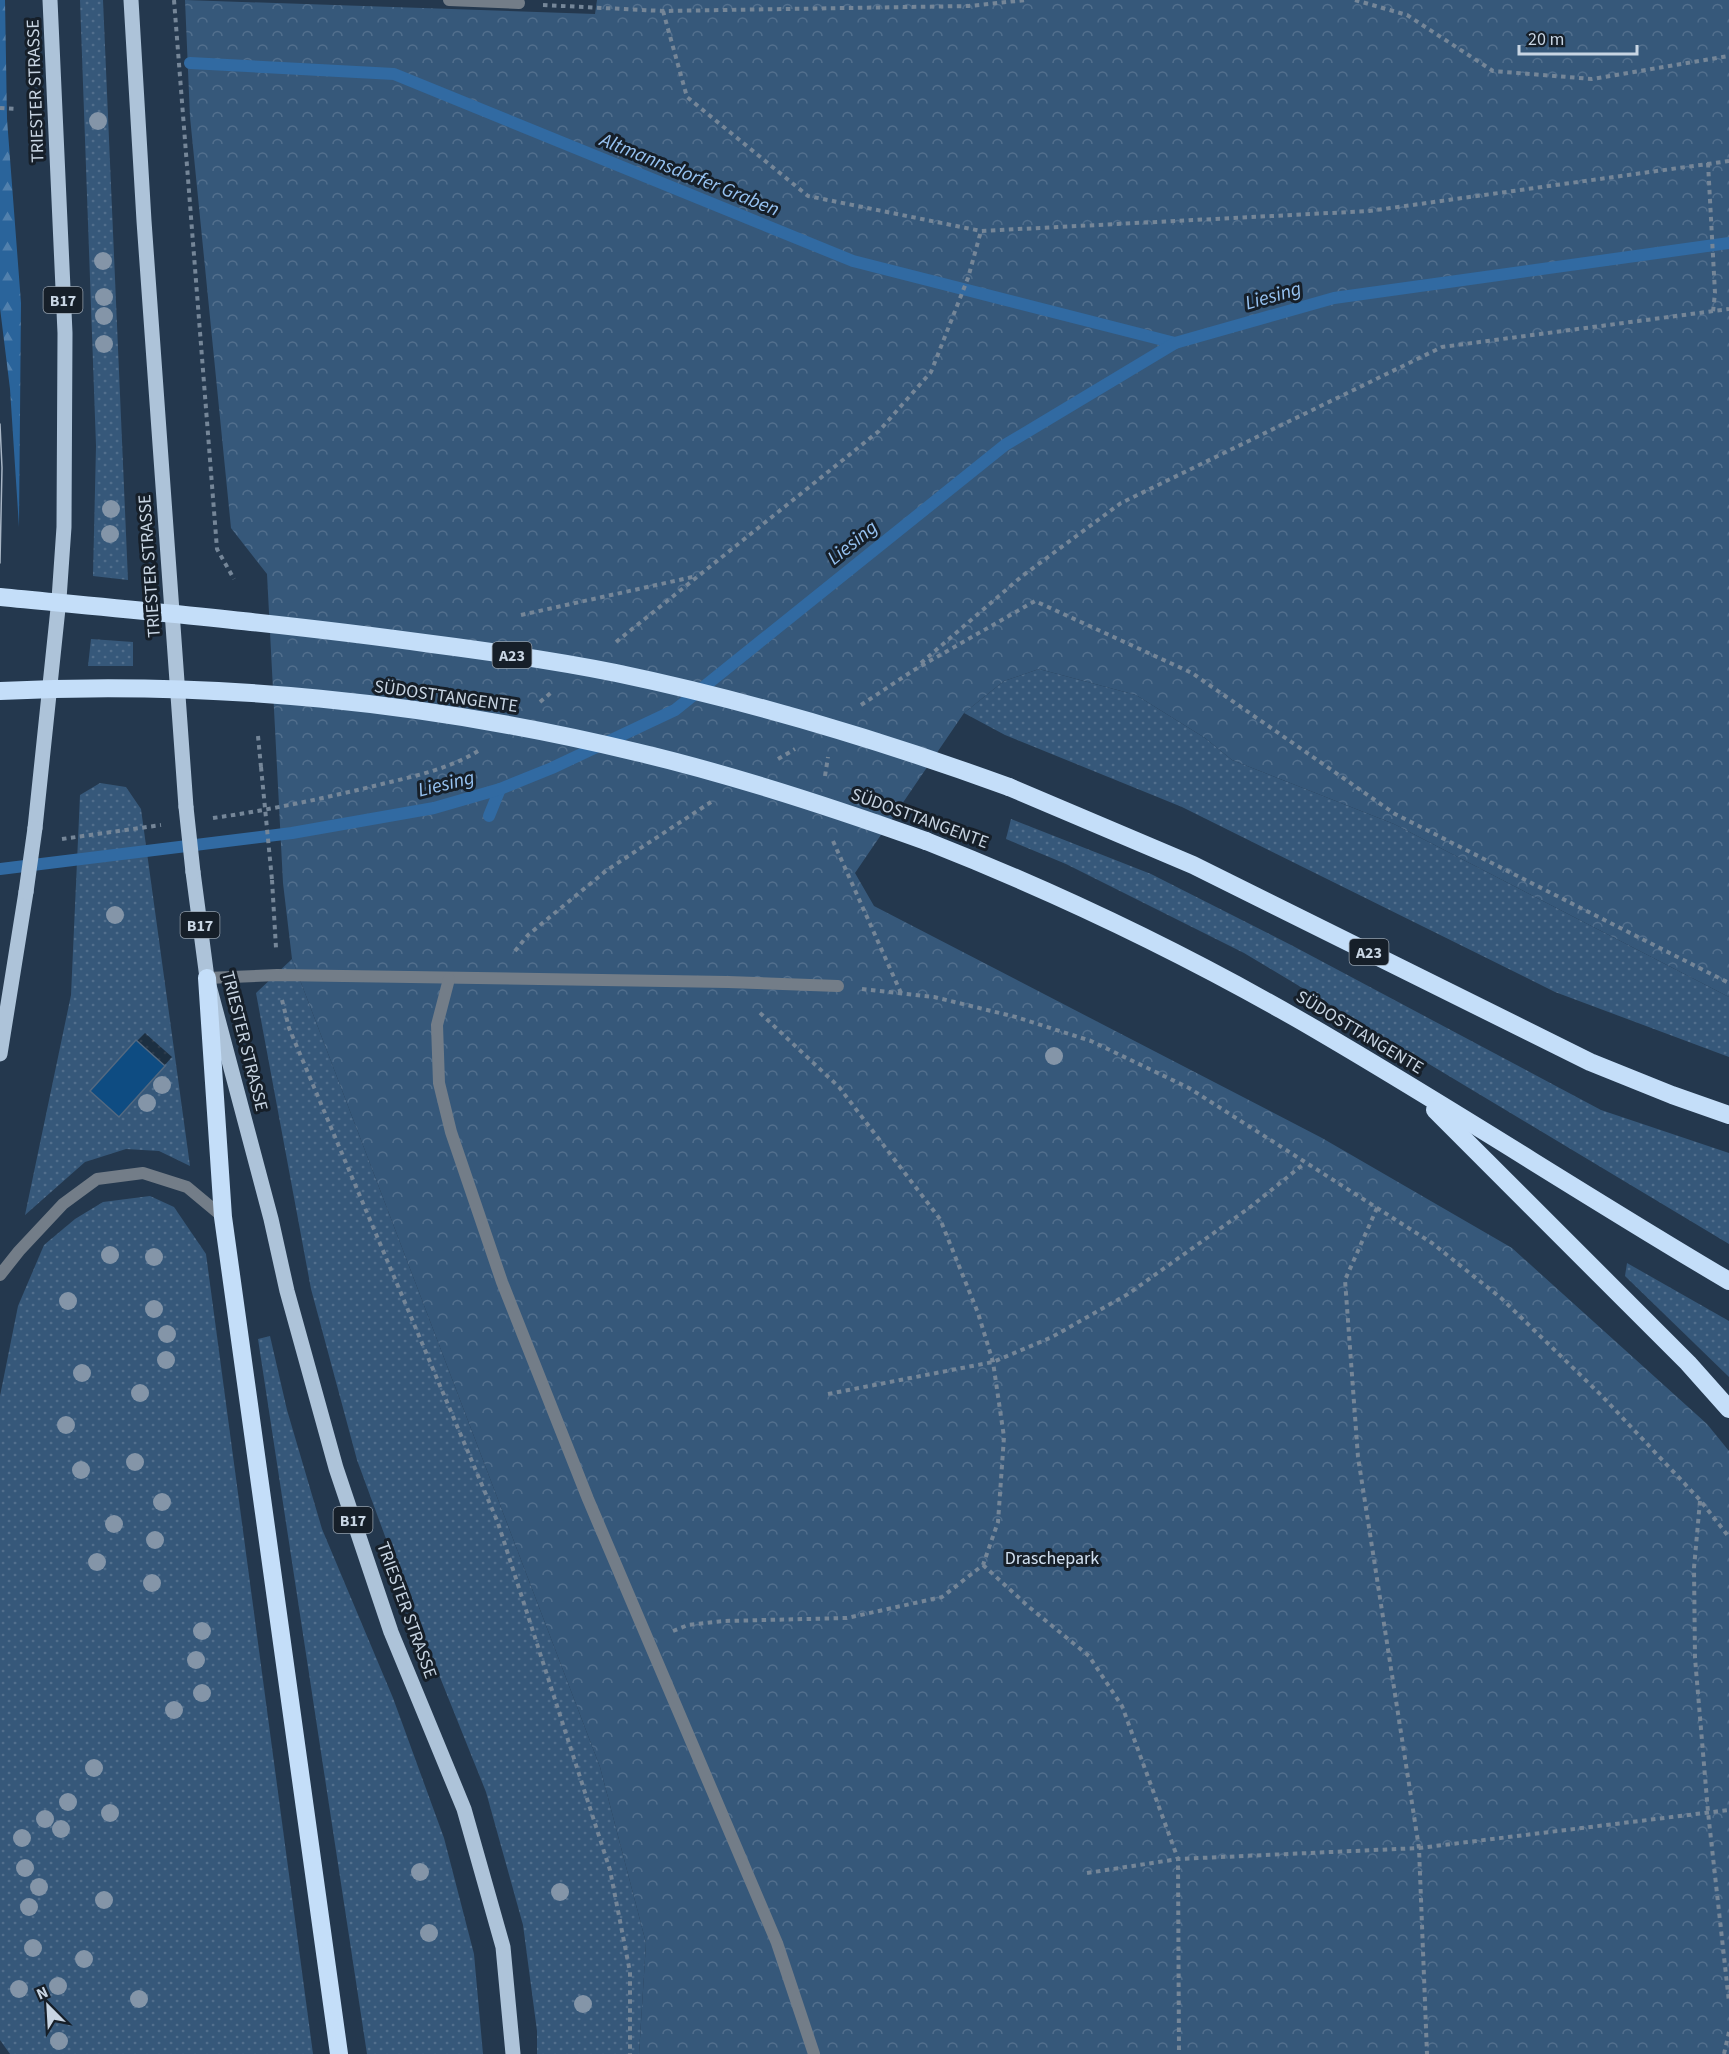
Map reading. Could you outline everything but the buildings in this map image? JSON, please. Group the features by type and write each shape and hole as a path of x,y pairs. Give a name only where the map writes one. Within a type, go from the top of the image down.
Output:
{"highway":[{"name":"A23","path":"0,597 371,635 504,654 615,673 713,695 807,720 914,753 1009,787 1193,866 1590,1062 1672,1095 1729,1114"},
{"name":"SÜDOSTTANGENTE","path":"0,691 118,688 224,693 325,700 496,724 636,752 733,777 833,808 926,841 1016,877 1194,962 1296,1018 1623,1219 1729,1281"},
{"path":"207,978 223,1217 339,2054"},
{"path":"1413,1088 1688,1363 1729,1409"}],"main road":[{"name":"TRIESTER STRASSE","path":"0,1054 35,828 59,599 64,527 65,333 50,0"},
{"name":"TRIESTER STRASSE","path":"131,0 144,221 186,807 207,978 271,1219 287,1291 336,1468 391,1632 464,1809 504,1947 513,2054"}],"lane":[{"path":"449,0 519,3"},
{"path":"207,978 277,975 728,982 838,986"},
{"path":"449,979 437,1025 439,1083 451,1132 502,1282 647,1641 777,1943 814,2054"},
{"path":"0,1275 63,1204 97,1179 143,1173 187,1187 223,1217"}],"path":[{"path":"174,0 217,549 234,579"},
{"path":"519,3 663,11 969,6 1026,0"},
{"path":"1354,0 1407,15 1493,71 1593,80 1729,56"},
{"path":"663,11 687,97 808,196 981,231 1369,211 1729,160"},
{"path":"0,108 16,109"},
{"path":"1708,164 1713,312"},
{"path":"754,531 879,431 932,372 968,278 981,231"},
{"path":"1729,309 1442,347 1120,503 1021,577 914,670 1035,601 1192,673 1395,814 1729,983"},
{"path":"522,615 699,576"},
{"path":"258,736 272,880 277,975 289,1028 498,1523 610,1870 630,1972 630,2054"},
{"path":"825,778 828,756"},
{"path":"205,819 250,812"},
{"path":"57,839 171,824"},
{"path":"829,832 901,993"},
{"path":"492,980 528,935 607,870"},
{"path":"647,1641 688,1625 724,1621 847,1618 942,1597 983,1565 998,1522 1004,1437 993,1362 978,1313 940,1219 839,1087 728,982"},
{"path":"838,986 934,997 1006,1015 1091,1041 1190,1088 1432,1244 1501,1298 1600,1395 1700,1500 1729,1537"},
{"path":"828,1394 993,1362 1052,1337 1128,1294 1249,1208 1305,1163"},
{"path":"1377,1208 1345,1280 1358,1457 1419,1848 1427,2054"},
{"path":"1700,1500 1694,1568 1695,1658 1708,1812 1729,2002"},
{"path":"983,1565 1029,1607 1089,1656 1122,1707 1178,1859 1179,2054"},
{"path":"1087,1873 1178,1859 1419,1848 1729,1810"},
{"path":"1724,2054 1729,2032"}],"green space":[{"path":"0,0 5,0 7,119 21,303 19,527 10,389 0,308"},
{"path":"80,0 103,0 128,580 93,576 96,446"},
{"name":"Draschepark","path":"185,0 595,14 597,0 1729,0 1729,997 1394,824 1232,760 1205,738 1136,695 1039,669 1004,681 964,713 855,873 874,906 1322,1138 1512,1248 1707,1424 1729,1451 1729,2054 639,2054 646,1943 600,1767 292,959 283,883 267,574 231,528 190,117"},
{"path":"91,639 133,642 133,666 88,666"},
{"path":"1039,669 1136,695 1205,738 1232,760 1394,824 1729,997 1729,1057 1555,992 1182,807 1005,735 964,713 1004,681"},
{"path":"100,783 126,787 141,809 190,1166 159,1151 126,1149 85,1162 25,1215 71,995 80,795"},
{"path":"1011,819 1151,874 1293,946 1601,1110 1729,1153 1729,1244 1244,953 1066,864 1006,839"},
{"path":"292,959 600,1767 646,1943 639,2054 537,2054 537,2031 523,1925 486,1792 403,1585 357,1460 311,1289 256,993"},
{"path":"150,1196 174,1207 206,1254 313,2054 10,2054 0,2040 0,1396 18,1306 44,1245 75,1219 103,1202"},
{"path":"1627,1263 1729,1321 1729,1377 1625,1276"},
{"path":"270,1336 287,1410 322,1529 393,1698 444,1838 474,1954 483,2054 367,2054 258,1339"}],"waterway":[{"name":"Altmannsdorfer Graben","path":"190,63 394,74 853,261 1175,343"},
{"name":"Liesing","path":"0,869 292,833 434,808 500,789 552,768 675,710 1005,445 1175,343 1334,298 1729,243"},
{"path":"489,816 500,789"}],"tram line":[{"path":"0,424 2,468 0,563"}]}
